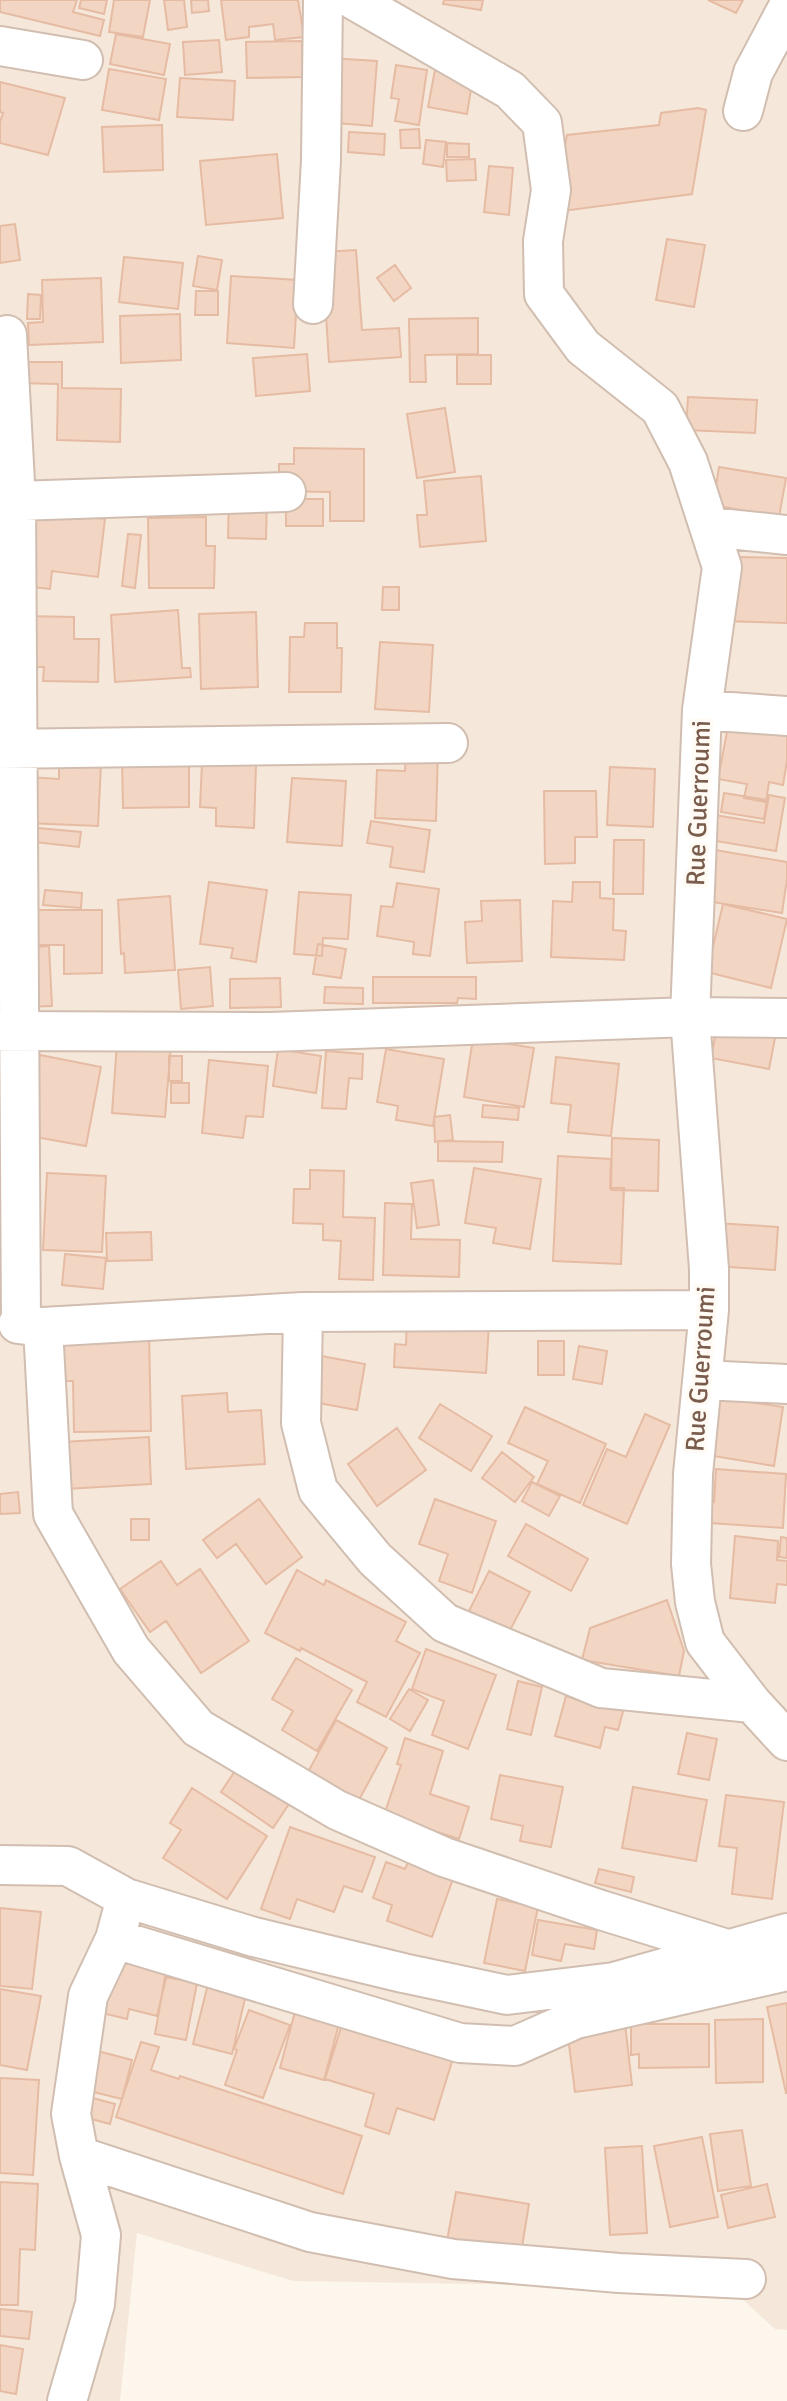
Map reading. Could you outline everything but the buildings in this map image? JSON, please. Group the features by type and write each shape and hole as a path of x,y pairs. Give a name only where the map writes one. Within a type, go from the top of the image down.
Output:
{"street":[{"path":"313,304 321,160 323,0"},
{"name":"Rue Guerroumi","path":"354,0 510,90 542,123 551,190 543,241 544,294 583,347 660,408 688,463 722,567 702,710 690,1017 709,1269 709,1310 693,1474 691,1564 695,1602 705,1642 752,1703 787,1741"},
{"path":"743,111 753,73 787,9"},
{"path":"0,46 83,60"},
{"path":"7,335 6,459 16,501 9,749 10,1031 21,1325 53,1514 131,1650 198,1728 337,1810 444,1857 730,1950"},
{"path":"16,501 286,492"},
{"path":"709,527 787,535"},
{"path":"702,710 787,716"},
{"path":"9,749 448,743"},
{"path":"10,1031 270,1032 690,1017 787,1018"},
{"path":"21,1325 303,1312 709,1310"},
{"path":"303,1312 301,1423 318,1490 375,1559 446,1623 601,1688 752,1703"},
{"path":"703,1380 787,1384"},
{"path":"0,1865 68,1866 125,1898 254,1937 507,1995 614,1982 787,1933"},
{"path":"66,2401 95,2304 101,2235 79,2156 71,2114 88,1996 115,1939 125,1898"},
{"path":"115,1939 460,2043 515,2046 576,2019 787,1971"},
{"path":"79,2156 310,2232 453,2259 746,2279"}],"shaded area":[{"path":"0,0 787,0 787,2330 775,2329 730,2288 293,2281 137,2233 120,2401 0,2401"}]}
